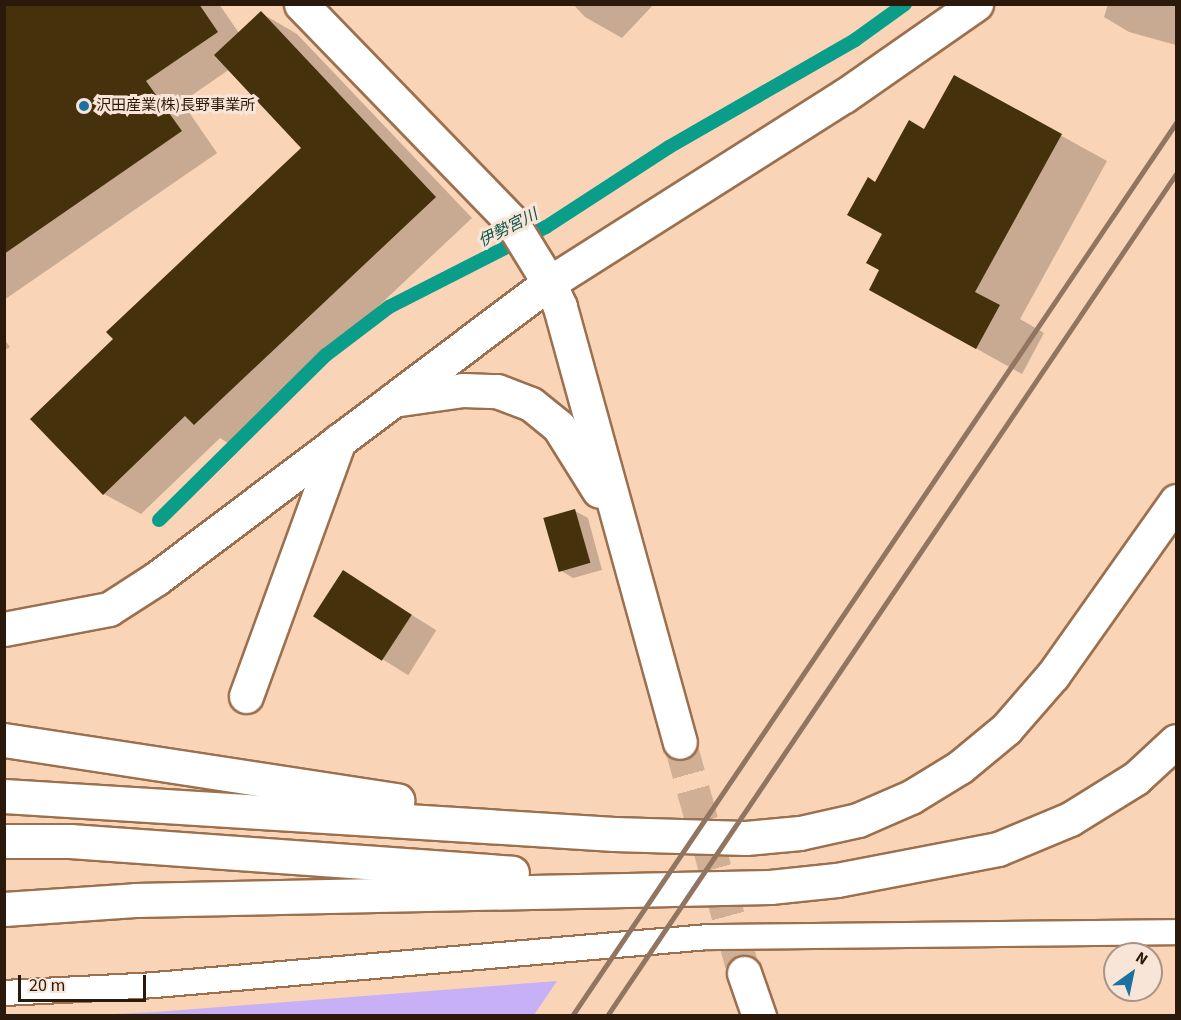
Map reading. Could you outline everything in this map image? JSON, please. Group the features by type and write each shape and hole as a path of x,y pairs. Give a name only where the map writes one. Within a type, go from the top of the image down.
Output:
{"main road":[{"path":"301,4 511,220 549,283 560,307 680,742"},
{"path":"4,629 109,609 157,578 549,283 844,96 976,4"},
{"path":"393,400 463,390 497,392 531,404 558,427 617,520"},
{"path":"246,696 339,440"},
{"path":"4,796 614,834 746,838 800,833 858,820 911,797 960,767 1006,729 1072,649 1176,501"},
{"path":"4,740 614,834"},
{"path":"4,909 135,900 770,887 837,880 998,849 1070,819 1136,778 1176,741"},
{"path":"4,841 70,841 714,887"},
{"path":"744,973 759,1016"}],"lane":[{"path":"4,993 154,985 708,937 1176,932"}],"shaded area":[{"path":"557,981 534,1015 91,1015 156,1012"}],"building":[{"name":"沢田産業(株)長野事業所","path":"4,4 199,4 218,32 146,81 182,131 4,254"},
{"path":"261,11 436,197 194,425 185,416 103,495 30,419 113,339 106,332 301,148 214,55"},
{"path":"954,75 1062,134 975,292 1000,305 976,349 869,290 879,270 866,263 882,234 847,215 868,177 875,182 909,120 924,129"},
{"path":"575,509 590,563 559,572 543,518"},
{"path":"343,570 412,615 382,661 313,616"}],"waterway":[{"name":"伊勢宮川","path":"159,520 326,355 389,307 546,227 669,147 855,40 905,4"}],"tunnel":[{"path":"680,742 744,973"}],"railway":[{"path":"572,1016 1176,123"},
{"path":"607,1016 1176,174"}],"place":[{"name":"沢田産業(株)長野事業所","path":"84,106"}]}
